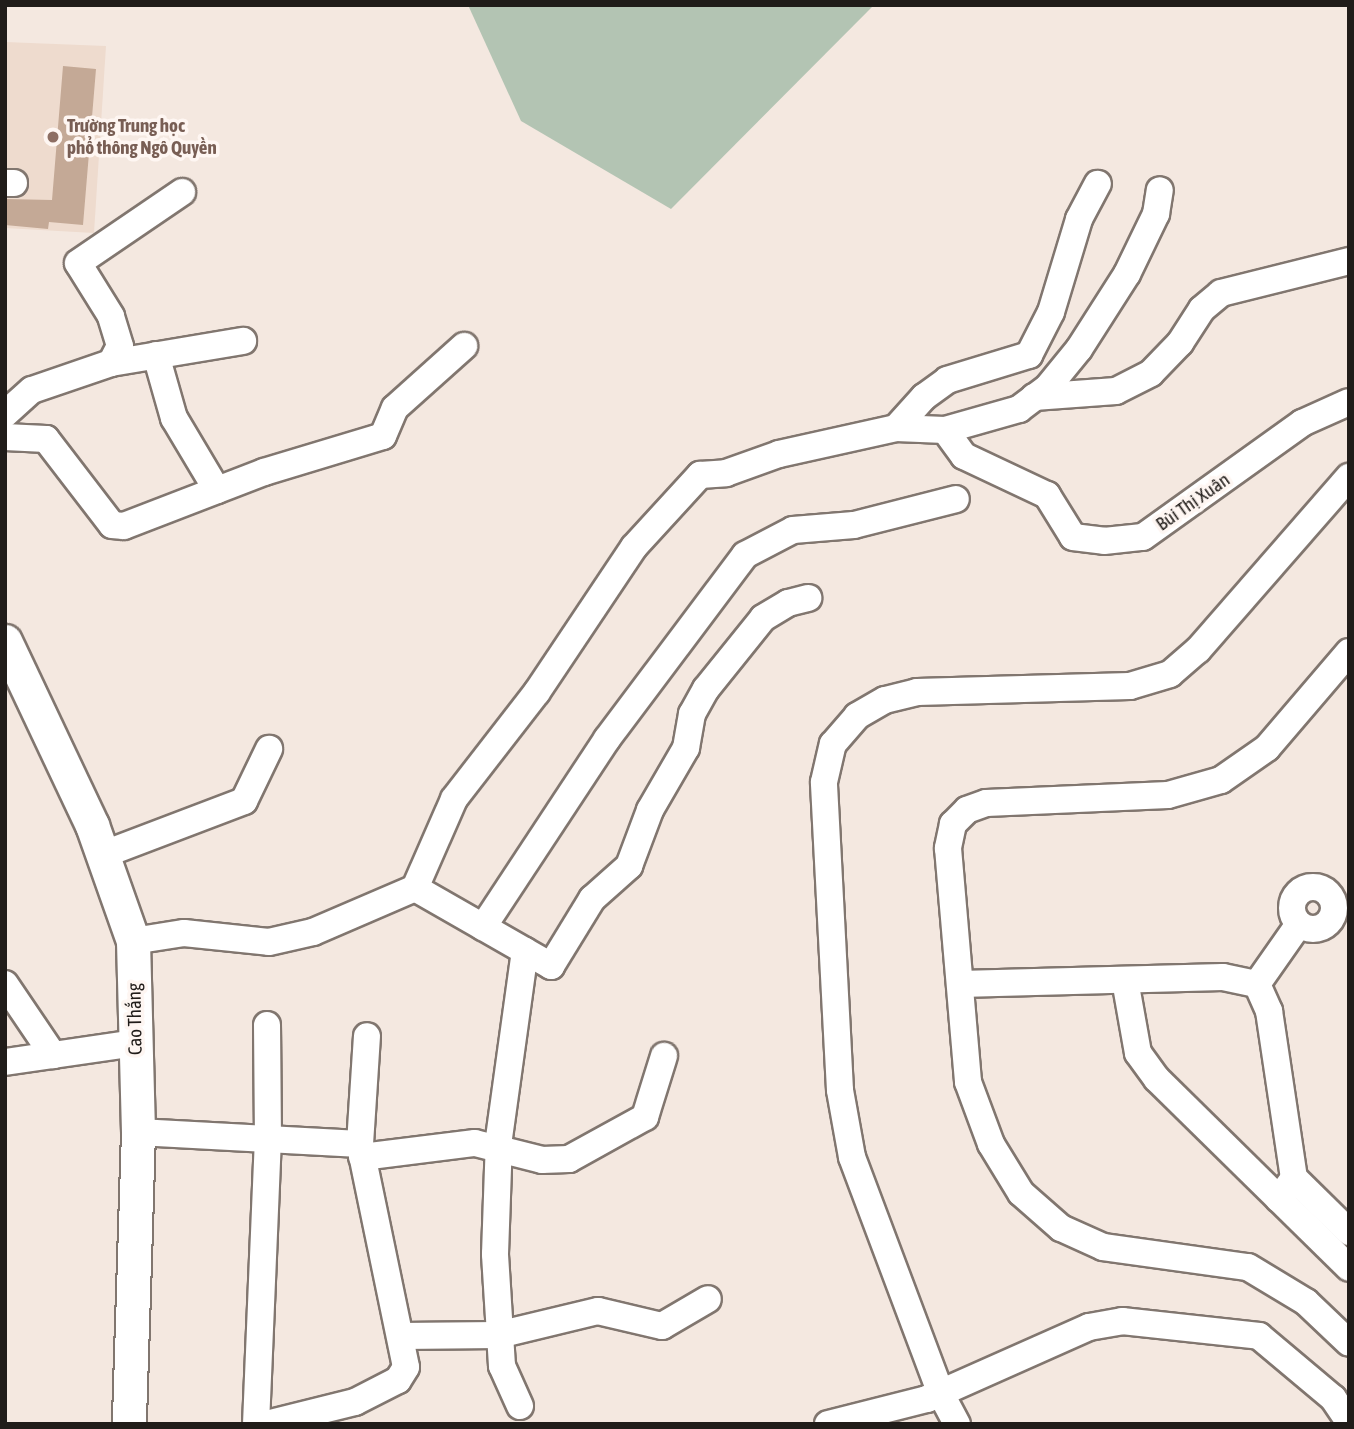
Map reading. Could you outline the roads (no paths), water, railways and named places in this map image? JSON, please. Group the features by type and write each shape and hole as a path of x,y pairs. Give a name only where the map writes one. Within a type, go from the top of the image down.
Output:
{"main road":[{"name":"Cao Thắng","path":"5,641 102,855 133,941 138,1132 129,1424"}],"street":[{"path":"896,428 924,397 947,380 1029,355 1051,312 1079,219 1098,184"},
{"path":"133,941 184,933 269,942 313,932 415,888 454,799 537,692 634,547 700,475 726,473 779,454 896,428 946,430 1019,409 1034,397 1079,349 1126,274 1156,214 1160,190"},
{"path":"111,363 120,346 111,316 78,263 182,192"},
{"path":"1034,397 1116,391 1151,373 1180,343 1202,309 1221,293 1349,261"},
{"path":"5,414 32,390 111,363 243,341"},
{"path":"5,437 46,439 112,525 124,526 217,490 383,436 395,408 464,346"},
{"path":"156,355 174,418 217,490"},
{"name":"Bùi Thị Xuân","path":"946,430 964,456 1047,495 1073,537 1104,541 1143,537 1302,423 1349,402"},
{"path":"957,1424 941,1394 852,1157 840,1090 824,782 833,744 857,716 885,700 917,692 1130,686 1170,674 1198,650 1349,477"},
{"path":"483,927 607,739 705,602 745,555 793,530 854,525 956,499"},
{"path":"415,888 551,965 592,899 629,866 650,810 686,748 692,714 706,689 764,618 788,603 808,598"},
{"path":"1349,652 1267,747 1221,780 1168,795 986,803 967,810 953,824 948,848 968,1082 990,1144 1021,1193 1061,1228 1103,1247 1248,1267 1306,1301 1349,1343"},
{"path":"102,855 244,801 269,749"},
{"path":"1257,984 1299,924"},
{"path":"520,1406 502,1366 495,1254 501,1146 525,951"},
{"path":"960,984 1223,977 1257,984"},
{"path":"1125,980 1138,1053 1157,1079 1287,1189 1349,1232"},
{"path":"5,984 53,1055"},
{"path":"1257,984 1269,1011 1287,1189 1349,1268"},
{"path":"256,1424 268,1139 267,1025"},
{"path":"266,1424 355,1402 398,1380 406,1367 361,1150 367,1036"},
{"path":"6,1065 135,1042"},
{"path":"138,1132 268,1139 361,1150 451,1143 501,1146 555,1161 569,1159 639,1122 651,1108 664,1056"},
{"path":"401,1336 498,1335 598,1311 662,1326 708,1299"},
{"path":"828,1424 941,1394 1089,1327 1122,1321 1259,1336 1333,1398 1349,1422"}],"place":[{"name":"Trường Trung học phổ thông Ngô Quyền","path":"53,137"}]}
